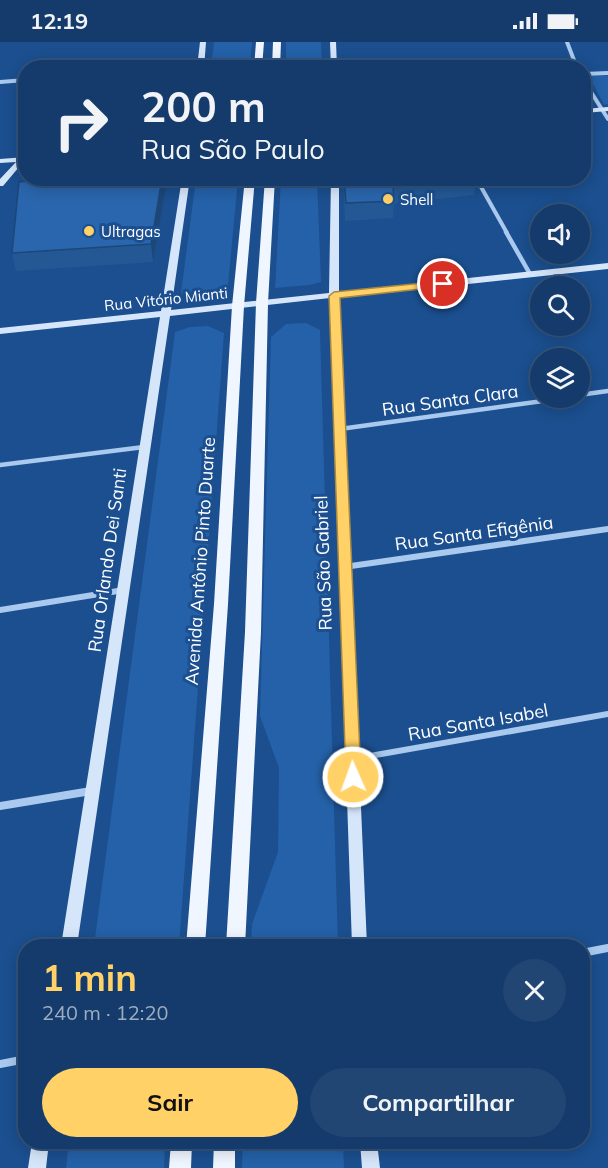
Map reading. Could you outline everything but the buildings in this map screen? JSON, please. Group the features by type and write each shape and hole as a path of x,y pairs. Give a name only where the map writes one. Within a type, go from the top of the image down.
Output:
{"main road":[{"path":"201,60 203,42"},
{"path":"259,60 260,42"},
{"path":"276,60 277,42"},
{"path":"333,42 334,60"},
{"path":"0,161 18,160"},
{"path":"0,183 18,164"},
{"name":"Rua Orlando Dei Santi","path":"70,939 125,590 163,314 185,186"},
{"name":"Avenida Antônio Pinto Duarte","path":"196,939 221,604 238,306 249,186"},
{"path":"235,939 254,632 262,303 269,186"},
{"name":"Rua São Gabriel","path":"335,186 334,296 360,939"},
{"name":"Rua Vitório Mianti","path":"0,332 608,266"},
{"path":"37,1168 39,1149"},
{"path":"180,1168 181,1149"},
{"path":"224,1168 225,1149"},
{"path":"369,1149 370,1168"}],"street":[{"path":"567,42 574,60"},
{"path":"591,74 608,73"},
{"path":"0,82 18,81"},
{"path":"591,91 608,119"},
{"path":"480,186 530,274"},
{"path":"590,394 608,392"},
{"name":"Rua Santa Clara","path":"340,429 530,403"},
{"path":"0,465 144,447"},
{"name":"Rua Santa Efigênia","path":"344,567 608,529"},
{"path":"0,610 125,590"},
{"name":"Rua Santa Isabel","path":"353,759 608,714"},
{"path":"0,806 94,791"},
{"path":"590,951 608,948"},
{"path":"0,1064 18,1061"}],"shaded area":[{"path":"214,42 252,42 251,60 212,60"},
{"path":"286,42 321,42 322,60 286,60"},
{"path":"591,76 608,76 608,104 604,105"},
{"path":"195,186 237,186 227,296 198,298 181,293"},
{"path":"281,186 317,186 321,282 275,288"},
{"path":"306,323 320,330 338,939 251,939 252,924 278,852 279,768 260,716 271,337 286,324"},
{"path":"208,326 224,333 180,939 95,939 175,332 190,327"},
{"path":"68,1149 165,1149 164,1168 66,1168"},
{"path":"243,1149 343,1149 344,1168 242,1168"}],"place":[{"name":"Shell","path":"388,199"},
{"name":"Ultragas","path":"89,231"}],"route":[{"path":"353,777 334,296 443,284"}]}
